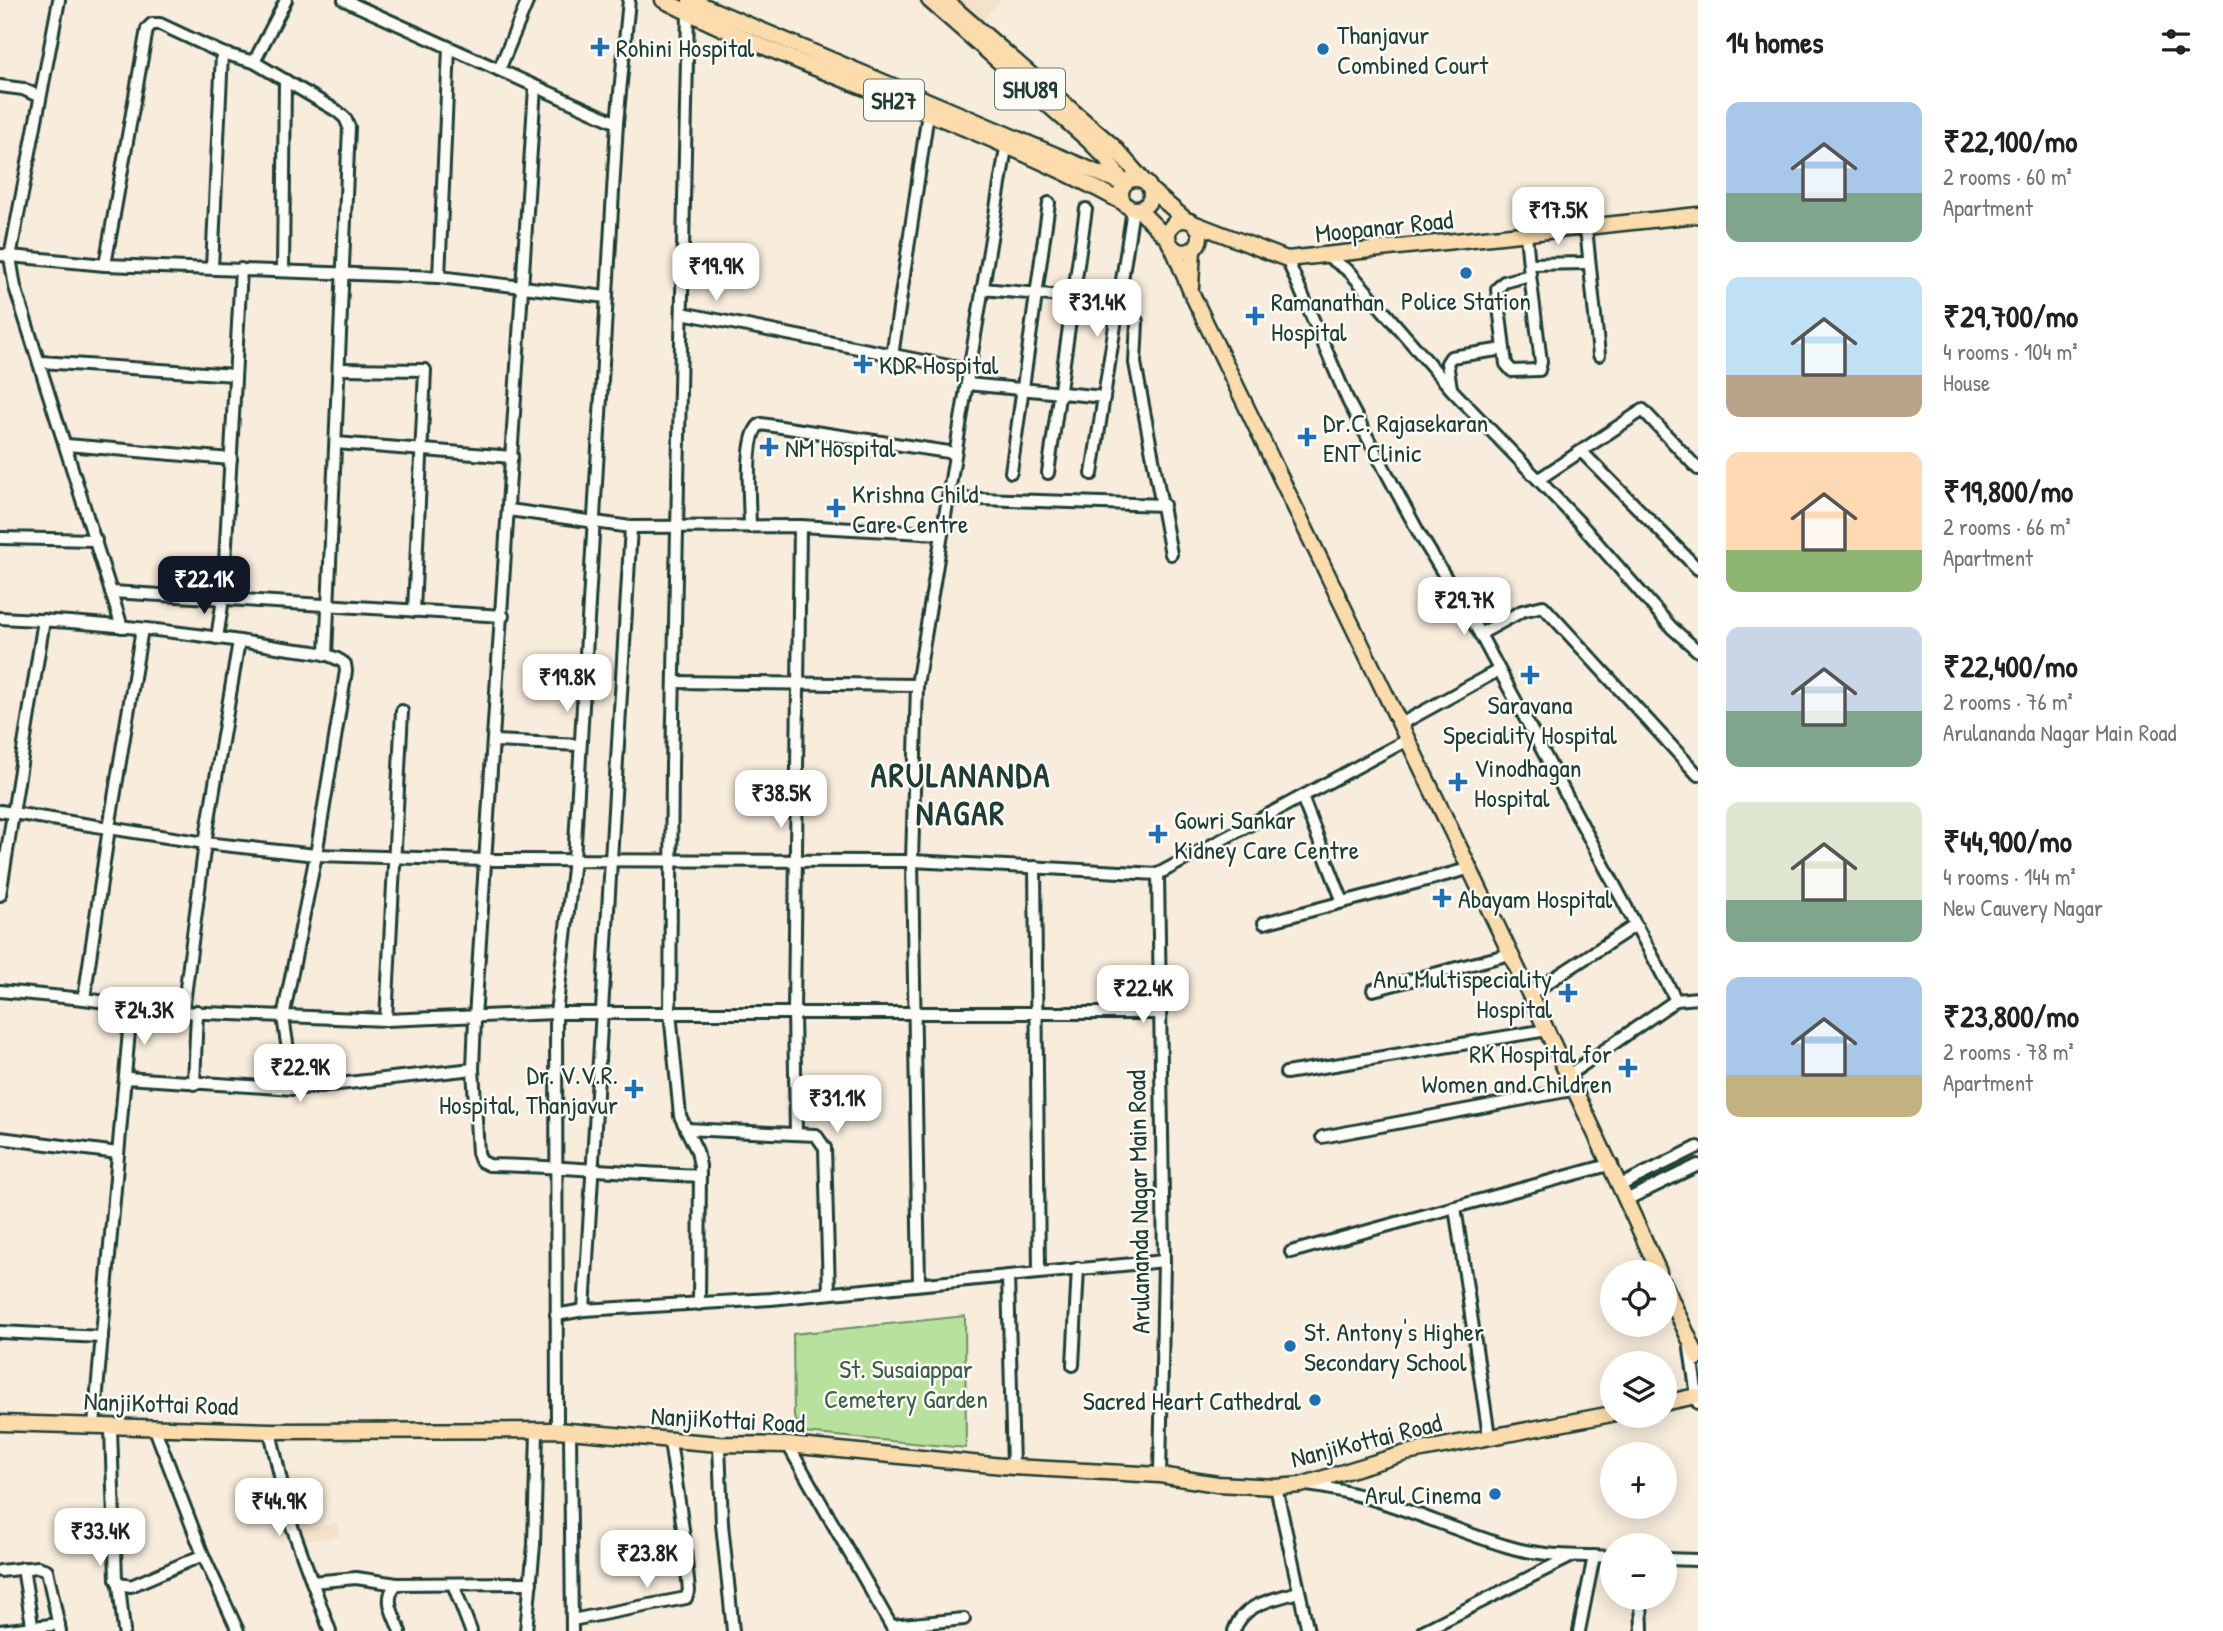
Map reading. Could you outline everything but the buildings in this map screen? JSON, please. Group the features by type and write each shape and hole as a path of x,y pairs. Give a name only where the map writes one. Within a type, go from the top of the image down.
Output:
{"main road":[{"name":"SH27","path":"663,0 689,6 928,113 1124,184"},
{"name":"SHU89","path":"929,0 1088,140 1107,159 1124,184"},
{"name":"SHU89","path":"945,0 1114,147 1147,185 1191,222"},
{"name":"SH27","path":"799,56 1007,141 1131,207"},
{"path":"1131,207 1150,201 1147,185 1132,179 1124,184 1121,193 1131,207 1170,243 1184,252 1196,246"},
{"name":"Moopanar Road","path":"1191,222 1287,259 1329,257 1698,215"},
{"path":"1191,292 1200,233 1191,222 1172,225 1170,243 1191,292 1468,869 1570,1074 1654,1260"},
{"name":"Moopanar Road","path":"1196,246 1244,243"},
{"path":"1677,1310 1698,1358"},
{"path":"1677,1402 1697,1400"},
{"name":"NanjiKottai Road","path":"0,1423 93,1425 111,1429 270,1432 564,1431 670,1441 788,1445 1013,1467 1160,1475 1217,1484 1276,1487 1301,1485 1406,1453 1600,1416"}],"street":[{"path":"59,0 5,256 41,362 122,627"},
{"path":"254,62 286,0"},
{"path":"344,0 617,123"},
{"path":"499,71 528,0"},
{"path":"629,0 617,123 574,859 556,1013 556,1315 572,1625 686,1598 688,1591 683,1529 670,1441"},
{"path":"689,6 674,682 670,1012 676,1093 686,1129 698,1151 699,1304"},
{"path":"105,265 147,29 152,24 160,24 222,53 254,62 345,118 349,128 344,273 326,655"},
{"path":"439,277 449,48"},
{"path":"212,268 222,53"},
{"path":"283,271 285,80"},
{"path":"0,86 23,89 40,97"},
{"path":"534,87 475,1018 473,1069 478,1153 481,1161 489,1165 556,1166 592,1171 700,1176"},
{"path":"892,356 928,113"},
{"path":"919,1283 912,1013 912,861 917,685 1007,141"},
{"path":"1011,472 1049,203"},
{"path":"1092,474 1131,207"},
{"path":"1048,473 1086,209"},
{"path":"1586,228 1587,262 1598,355"},
{"path":"1526,235 1529,269 1541,362 1539,370 1512,371 1506,364 1497,289 1504,282 1529,269 1587,262"},
{"path":"5,256 105,265 439,277 606,297"},
{"path":"1329,257 1350,272 1452,390 1539,479 1672,628 1698,651"},
{"path":"1287,259 1349,403 1420,535 1480,634 1676,1000"},
{"path":"217,638 223,599 241,269"},
{"path":"982,289 1119,301 1137,321 1135,363 1164,505 1171,555"},
{"path":"682,313 969,370"},
{"path":"1452,390 1447,363 1451,357 1504,349"},
{"path":"41,362 235,374"},
{"path":"339,369 425,370 414,611"},
{"path":"967,384 1104,397"},
{"path":"1539,479 1643,410 1698,469"},
{"path":"750,527 749,468 754,431 761,424 955,453"},
{"path":"336,443 512,457"},
{"path":"67,445 231,459"},
{"path":"1582,452 1698,569"},
{"path":"948,498 1164,505"},
{"path":"509,510 631,527 800,526 941,534"},
{"path":"796,1134 794,1012 800,526"},
{"path":"584,1310 631,527"},
{"path":"0,535 96,540"},
{"path":"112,592 502,616"},
{"path":"1480,634 1522,611 1543,606 1698,775"},
{"path":"0,618 122,627 217,638 326,655 345,663 346,671 316,855 283,1017 294,1089"},
{"path":"0,895 6,812 44,620"},
{"path":"84,999 108,828 142,629"},
{"path":"183,1011 205,843 239,641"},
{"path":"1399,725 1499,670"},
{"path":"674,682 799,681 917,685"},
{"path":"386,1020 402,711"},
{"path":"6,812 205,843 316,855 394,855 486,860 912,861 1158,874 1407,740"},
{"path":"494,741 580,745"},
{"path":"1302,797 1343,902"},
{"path":"1035,867 1039,1271"},
{"path":"1264,923 1468,869"},
{"name":"Arulananda Nagar Main Road","path":"1158,874 1164,1261 1160,1475"},
{"path":"1530,995 1636,925"},
{"path":"1373,989 1510,954"},
{"path":"0,991 120,1004 128,1010 386,1020 556,1013 1159,1013"},
{"path":"1570,1074 1676,1000 1698,998"},
{"path":"93,1425 126,1079 128,1010"},
{"path":"194,1084 197,1011"},
{"path":"1286,1073 1548,1030"},
{"path":"126,1079 294,1089 473,1069"},
{"path":"1322,1137 1577,1089"},
{"path":"686,1129 816,1135 825,1148 829,1292"},
{"path":"0,1138 118,1153"},
{"path":"1623,1193 1698,1147"},
{"path":"1291,1252 1612,1164"},
{"path":"1623,1193 1698,1165"},
{"path":"1455,1207 1489,1436"},
{"path":"556,1315 584,1310 699,1304 1164,1261"},
{"path":"1073,1365 1078,1268"},
{"path":"1008,1276 1013,1371 1013,1467"},
{"path":"0,1332 102,1337"},
{"path":"1693,1343 1697,1400"},
{"path":"111,1429 116,1579 119,1584 124,1631"},
{"path":"155,1429 203,1555 238,1631"},
{"path":"270,1432 290,1521 330,1631"},
{"path":"526,1631 531,1583 537,1432"},
{"path":"719,1444 722,1524 733,1631"},
{"path":"788,1445 893,1628 964,1619"},
{"path":"1301,1485 1333,1488 1449,1524 1507,1547 1572,1556 1600,1556"},
{"path":"1276,1487 1308,1631"},
{"path":"119,1584 131,1586 203,1555"},
{"path":"1423,1631 1572,1556"},
{"path":"1579,1631 1594,1556"},
{"path":"1677,1559 1698,1560"},
{"path":"0,1571 23,1568 47,1570 60,1628 0,1631"},
{"path":"23,1568 32,1629"},
{"path":"312,1582 356,1578 397,1584 531,1583"},
{"path":"397,1584 390,1591 389,1599 400,1631"},
{"path":"453,1584 471,1631"},
{"path":"1234,1631 1238,1617 1245,1610 1298,1592"},
{"path":"1641,1610 1642,1631"},
{"path":"1238,1617 1245,1631"}],"shaded area":[{"path":"947,0 1001,0 977,26"},
{"path":"317,1482 319,1491 301,1495 309,1529 337,1523 340,1536 303,1541 290,1488"}],"green space":[{"name":"St. Susaiappar Cemetery Garden","path":"965,1316 966,1448 804,1433 804,1422 797,1422 794,1417 793,1334"}],"place":[{"name":"Rohini Hospital","path":"600,47"},
{"name":"Thanjavur Combined Court","path":"1323,49"},
{"name":"Police Station","path":"1466,273"},
{"name":"Ramanathan Hospital","path":"1255,316"},
{"name":"KDR Hospital","path":"863,364"},
{"name":"Dr.C. Rajasekaran ENT Clinic","path":"1307,437"},
{"name":"NM Hospital","path":"769,447"},
{"name":"Krishna Child Care Centre","path":"836,508"},
{"name":"Saravana Speciality Hospital","path":"1530,675"},
{"name":"Vinodhagan Hospital","path":"1458,782"},
{"name":"Gowri Sankar Kidney Care Centre","path":"1158,834"},
{"name":"Abayam Hospital","path":"1442,898"},
{"name":"Anu Multispeciality Hospital","path":"1568,993"},
{"name":"RK Hospital for Women and Children","path":"1628,1068"},
{"name":"Dr. V.V.R. Hospital, Thanjavur","path":"634,1089"},
{"name":"St. Antony's Higher Secondary School","path":"1290,1346"},
{"name":"Sacred Heart Cathedral","path":"1315,1400"},
{"name":"Arul Cinema","path":"1495,1494"}],"district":[{"name":"ARULANANDA NAGAR","path":"961,794"}]}
